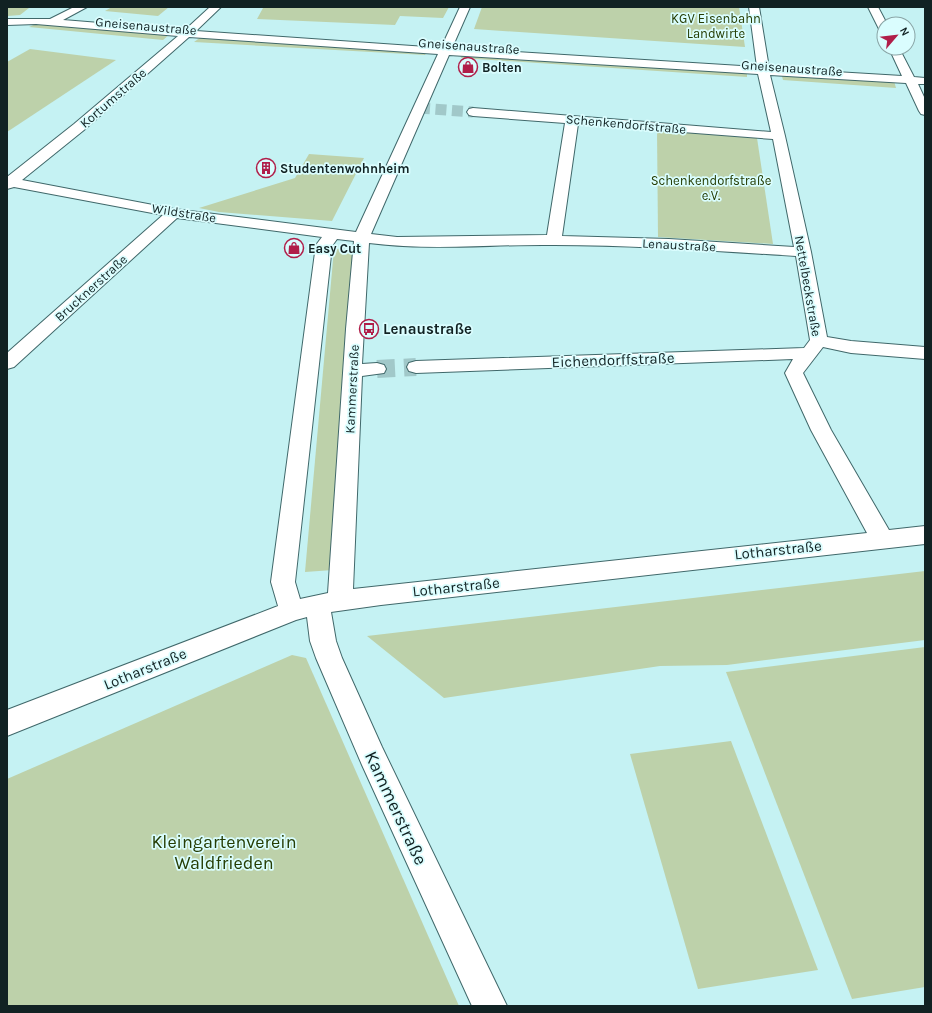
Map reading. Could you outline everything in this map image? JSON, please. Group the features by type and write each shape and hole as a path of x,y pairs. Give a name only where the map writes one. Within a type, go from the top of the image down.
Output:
{"street":[{"path":"52,22 82,7"},
{"name":"Kortumstraße","path":"8,183 79,127 216,7"},
{"name":"Kammerstraße","path":"465,7 362,237 353,370 317,605 323,641 329,658 372,756 490,1006"},
{"name":"Nettelbeckstraße","path":"754,7 765,75 804,252 815,347 798,362 794,373 821,430 882,539"},
{"path":"873,7 878,16"},
{"path":"9,24 36,11"},
{"name":"Gneisenaustraße","path":"9,24 36,20 443,55"},
{"name":"Gneisenaustraße","path":"9,24 21,28 176,43 443,55 765,75 925,81"},
{"path":"898,56 910,80 920,91 925,111"},
{"name":"Gneisenaustraße","path":"765,75 920,91"},
{"name":"Schenkendorfstraße","path":"473,112 779,136"},
{"path":"554,240 572,120"},
{"name":"Wildstraße","path":"8,183 174,213 362,237"},
{"name":"Brucknerstraße","path":"7,364 174,213"},
{"name":"Kammerstraße","path":"317,605 283,582 324,245 333,234"},
{"name":"Lenaustraße","path":"362,237 397,242 554,240 670,244 804,252"},
{"name":"Eichendorffstraße","path":"416,367 851,346 925,353"},
{"path":"353,370 377,369"},
{"name":"Lotharstraße","path":"7,723 317,605 925,535"}],"green space":[{"path":"7,7 29,8 20,15 7,16"},
{"path":"112,7 169,7 158,16 105,11"},
{"path":"256,7 449,7 443,18 400,16 395,25 257,19 263,8"},
{"name":"KGV Eisenbahn Landwirte","path":"482,7 739,7 745,47 474,29"},
{"path":"38,23 170,34 163,40 29,27"},
{"path":"201,37 427,52 425,55 194,42"},
{"path":"30,49 116,60 7,132 7,62"},
{"path":"462,54 747,71 747,77 461,58"},
{"path":"781,73 894,81 896,88 783,80"},
{"name":"Schenkendorfstraße e.V.","path":"657,130 757,138 773,244 658,237"},
{"path":"309,154 364,158 332,221 219,212 199,208 295,178"},
{"path":"353,248 333,570 305,572 334,249"},
{"path":"925,571 925,640 727,665 660,666 444,698 367,636"},
{"path":"925,647 925,987 852,999 726,672"},
{"name":"Kleingartenverein Waldfrieden","path":"292,655 306,658 459,1006 7,1006 7,779"},
{"path":"731,741 818,970 698,989 630,754"}],"tunnel":[{"path":"419,108 473,112"},
{"path":"377,369 416,367"}],"place":[{"name":"Bolten","path":"468,67"},
{"name":"Studentenwohnheim","path":"266,168"},
{"name":"Easy Cut","path":"294,248"},
{"name":"Lenaustraße","path":"369,329"}]}
